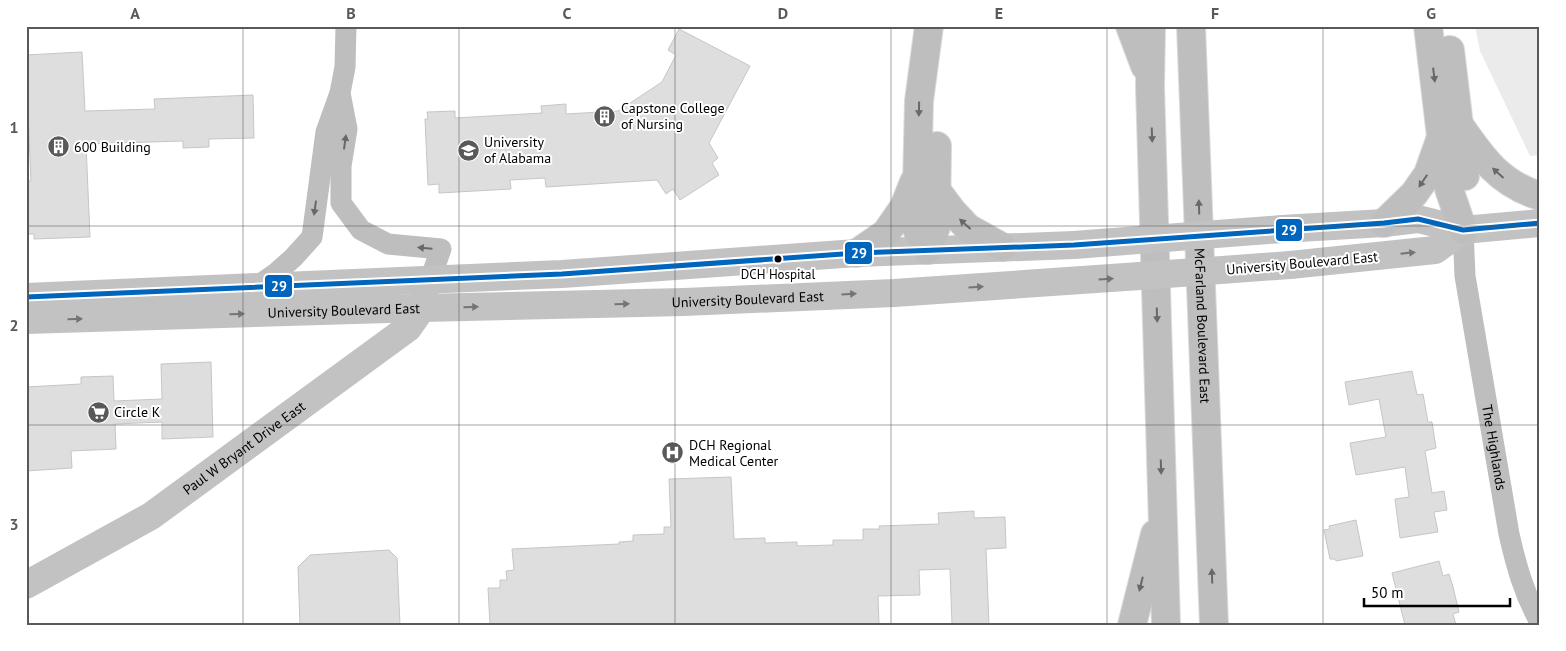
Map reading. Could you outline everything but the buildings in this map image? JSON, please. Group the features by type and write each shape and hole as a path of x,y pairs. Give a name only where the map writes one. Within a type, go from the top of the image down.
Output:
{"highway":[{"path":"929,26 918,101 927,182 968,228 1002,248"},
{"path":"927,250 916,227 927,182 936,116 940,26"},
{"path":"1130,26 1144,62 1150,87"},
{"path":"1151,26 1150,87 1166,625"},
{"path":"1428,26 1450,130 1466,189 1463,230"},
{"path":"1384,223 1414,194 1428,174 1450,130 1447,26"},
{"name":"McFarland Boulevard East","path":"1193,33 1214,625"},
{"path":"1450,130 1477,151 1497,174 1523,191 1540,196"},
{"path":"857,252 886,232 904,207 927,182"},
{"path":"1132,625 1163,503"}],"main road":[{"name":"University Boulevard East","path":"26,297 562,274 857,252 1074,245 1418,219 1463,230 1540,222"},
{"name":"University Boulevard East","path":"26,320 684,302 1072,282 1290,266 1435,250 1463,230"},
{"name":"Paul W Bryant Drive East","path":"26,585 151,516 408,328 422,308 430,280"}],"street":[{"path":"256,288 293,258 312,237 326,132 340,93 345,67 346,35 358,26"},
{"path":"340,93 347,129 341,166 341,203 361,230 388,244 441,249 430,280"},
{"name":"The Highlands","path":"1463,230 1465,269 1514,557 1525,591 1540,622"}],"shaded area":[{"path":"1475,26 1540,26 1540,155 1530,156 1480,51"}],"transit line":[{"name":"29","path":"26,297 562,274 857,253 1074,245 1418,219 1463,230 1540,223"}],"place":[{"name":"Capstone College of Nursing","path":"605,116"},
{"name":"600 Building","path":"58,147"},
{"name":"University of Alabama","path":"468,150"},
{"name":"DCH Hospital","path":"778,259"},
{"name":"Circle K","path":"98,412"},
{"name":"DCH Regional Medical Center","path":"673,453"}]}
